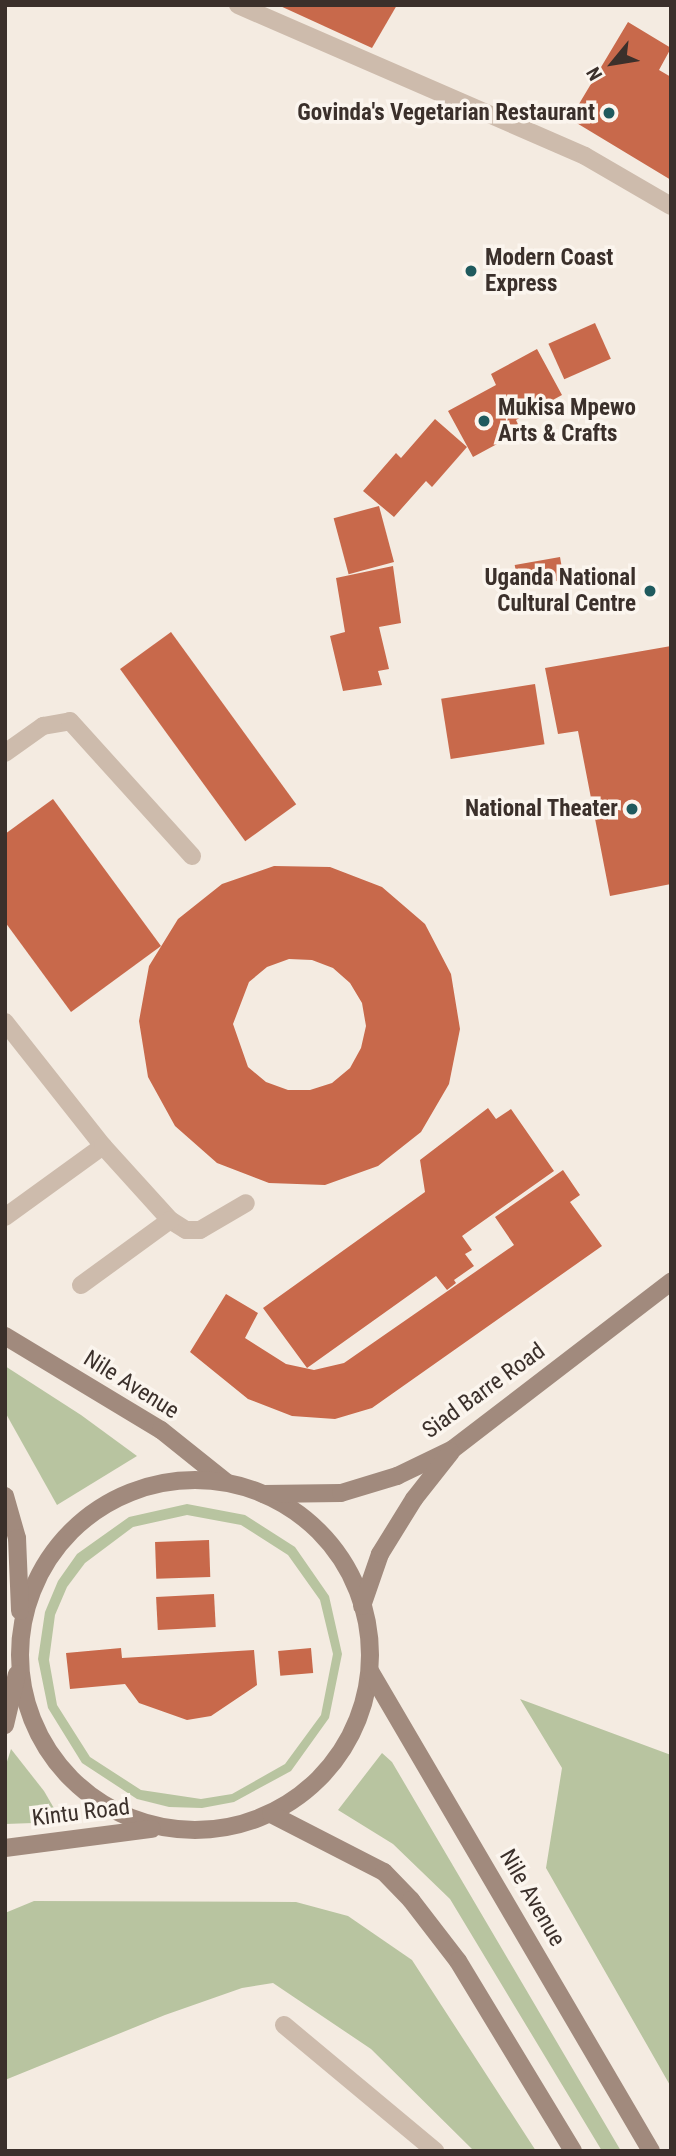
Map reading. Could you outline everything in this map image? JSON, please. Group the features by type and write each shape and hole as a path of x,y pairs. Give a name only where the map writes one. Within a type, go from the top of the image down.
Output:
{"main road":[{"name":"Siad Barre Road","path":"263,1494 341,1493 397,1476 453,1450 671,1282"},
{"name":"Nile Avenue","path":"5,1336 161,1430 226,1482"},
{"path":"362,1606 392,1534 453,1450"},
{"path":"5,1496 17,1538 20,1659 24,1693 34,1726 74,1781 100,1803 163,1828 200,1831 236,1826 271,1814 304,1794 331,1766 353,1734 370,1671 362,1606 344,1565 322,1536 295,1511 263,1494 226,1482 157,1484 124,1494 93,1512 66,1535 46,1563 21,1628"},
{"path":"5,1725 20,1659"},
{"name":"Nile Avenue","path":"370,1671 651,2151"},
{"path":"271,1814 384,1872 411,1900 458,1961 573,2151"},
{"name":"Kintu Road","path":"5,1848 163,1828"}],"street":[{"path":"238,5 585,156 671,206"},
{"path":"5,754 43,726 71,721 192,856"},
{"path":"5,1022 103,1146 170,1220 186,1230 200,1230 246,1203"},
{"path":"5,1217 103,1146"},
{"path":"81,1285 170,1220"},
{"path":"284,2025 435,2151"}],"green space":[{"path":"5,1366 81,1415 137,1456 57,1505 5,1412"},
{"path":"187,1504 245,1515 295,1547 329,1596 342,1654 329,1718 291,1771 234,1802 202,1808 169,1807 137,1799 82,1763 48,1708 38,1659 45,1612 58,1581 77,1554 129,1517","holes":["187,1515 241,1525 288,1555 320,1600 333,1654 321,1715 285,1764 232,1794 201,1799 141,1790 90,1757 57,1705 49,1660 55,1615 67,1587 85,1563 133,1527"]},
{"path":"520,1699 671,1755 671,2087 546,1868 562,1768"},
{"path":"11,1749 44,1791 62,1822 5,1824 5,1768"},
{"path":"382,1753 392,1762 621,2151 602,2151 450,1899 393,1844 338,1810"},
{"path":"34,1901 296,1902 348,1916 412,1960 536,2151 474,2151 371,2049 273,1983 242,1988 165,2015 5,2080 5,1913"}],"building":[{"path":"278,5 397,5 372,48"},
{"path":"628,22 671,48 659,70 671,77 671,180 570,119"},
{"path":"595,323 611,359 564,379 548,344"},
{"path":"537,349 562,395 516,420 521,431 473,457 448,411 496,385 491,374"},
{"path":"435,419 467,447 432,487 426,481 394,517 363,491 396,453 401,458"},
{"path":"379,506 394,562 349,574 334,518"},
{"path":"560,557 564,580 519,588 515,565"},
{"path":"393,566 401,623 379,627 389,669 378,671 382,685 343,691 330,636 345,632 336,578"},
{"path":"171,632 296,804 245,841 120,669"},
{"name":"National Theater","path":"671,646 671,884 610,896 578,731 558,734 545,668"},
{"path":"535,684 545,744 451,759 441,699"},
{"path":"53,799 161,946 71,1012 5,922 5,834"},
{"path":"274,866 330,867 382,887 425,924 451,974 460,1029 449,1084 421,1132 378,1166 325,1185 269,1183 217,1163 175,1126 148,1077 139,1021 149,966 178,919 222,884","holes":["289,959 312,960 333,968 350,983 362,1003 366,1026 361,1048 350,1068 332,1083 310,1090 288,1090 266,1082 248,1067 233,1024 249,982 267,967"]},
{"path":"488,1108 496,1119 511,1109 554,1171 462,1236 472,1250 465,1254 474,1266 454,1280 456,1283 447,1290 436,1276 307,1368 263,1308 425,1192 420,1160"},
{"path":"563,1170 580,1195 570,1202 602,1246 372,1408 335,1419 292,1416 248,1399 190,1352 226,1294 258,1313 245,1338 286,1364 314,1370 344,1363 514,1245 495,1217"},
{"path":"209,1540 210,1577 156,1579 155,1542"},
{"path":"214,1594 216,1627 158,1630 156,1597"},
{"path":"121,1648 122,1658 254,1650 257,1685 211,1716 187,1720 139,1703 125,1684 70,1689 66,1653"},
{"path":"311,1648 313,1673 280,1676 278,1651"}],"place":[{"name":"Govinda's Vegetarian Restaurant","path":"609,113"},
{"name":"Modern Coast Express","path":"471,271"},
{"name":"Mukisa Mpewo Arts & Crafts","path":"484,421"},
{"name":"Uganda National Cultural Centre","path":"650,591"},
{"name":"National Theater","path":"632,809"}]}
